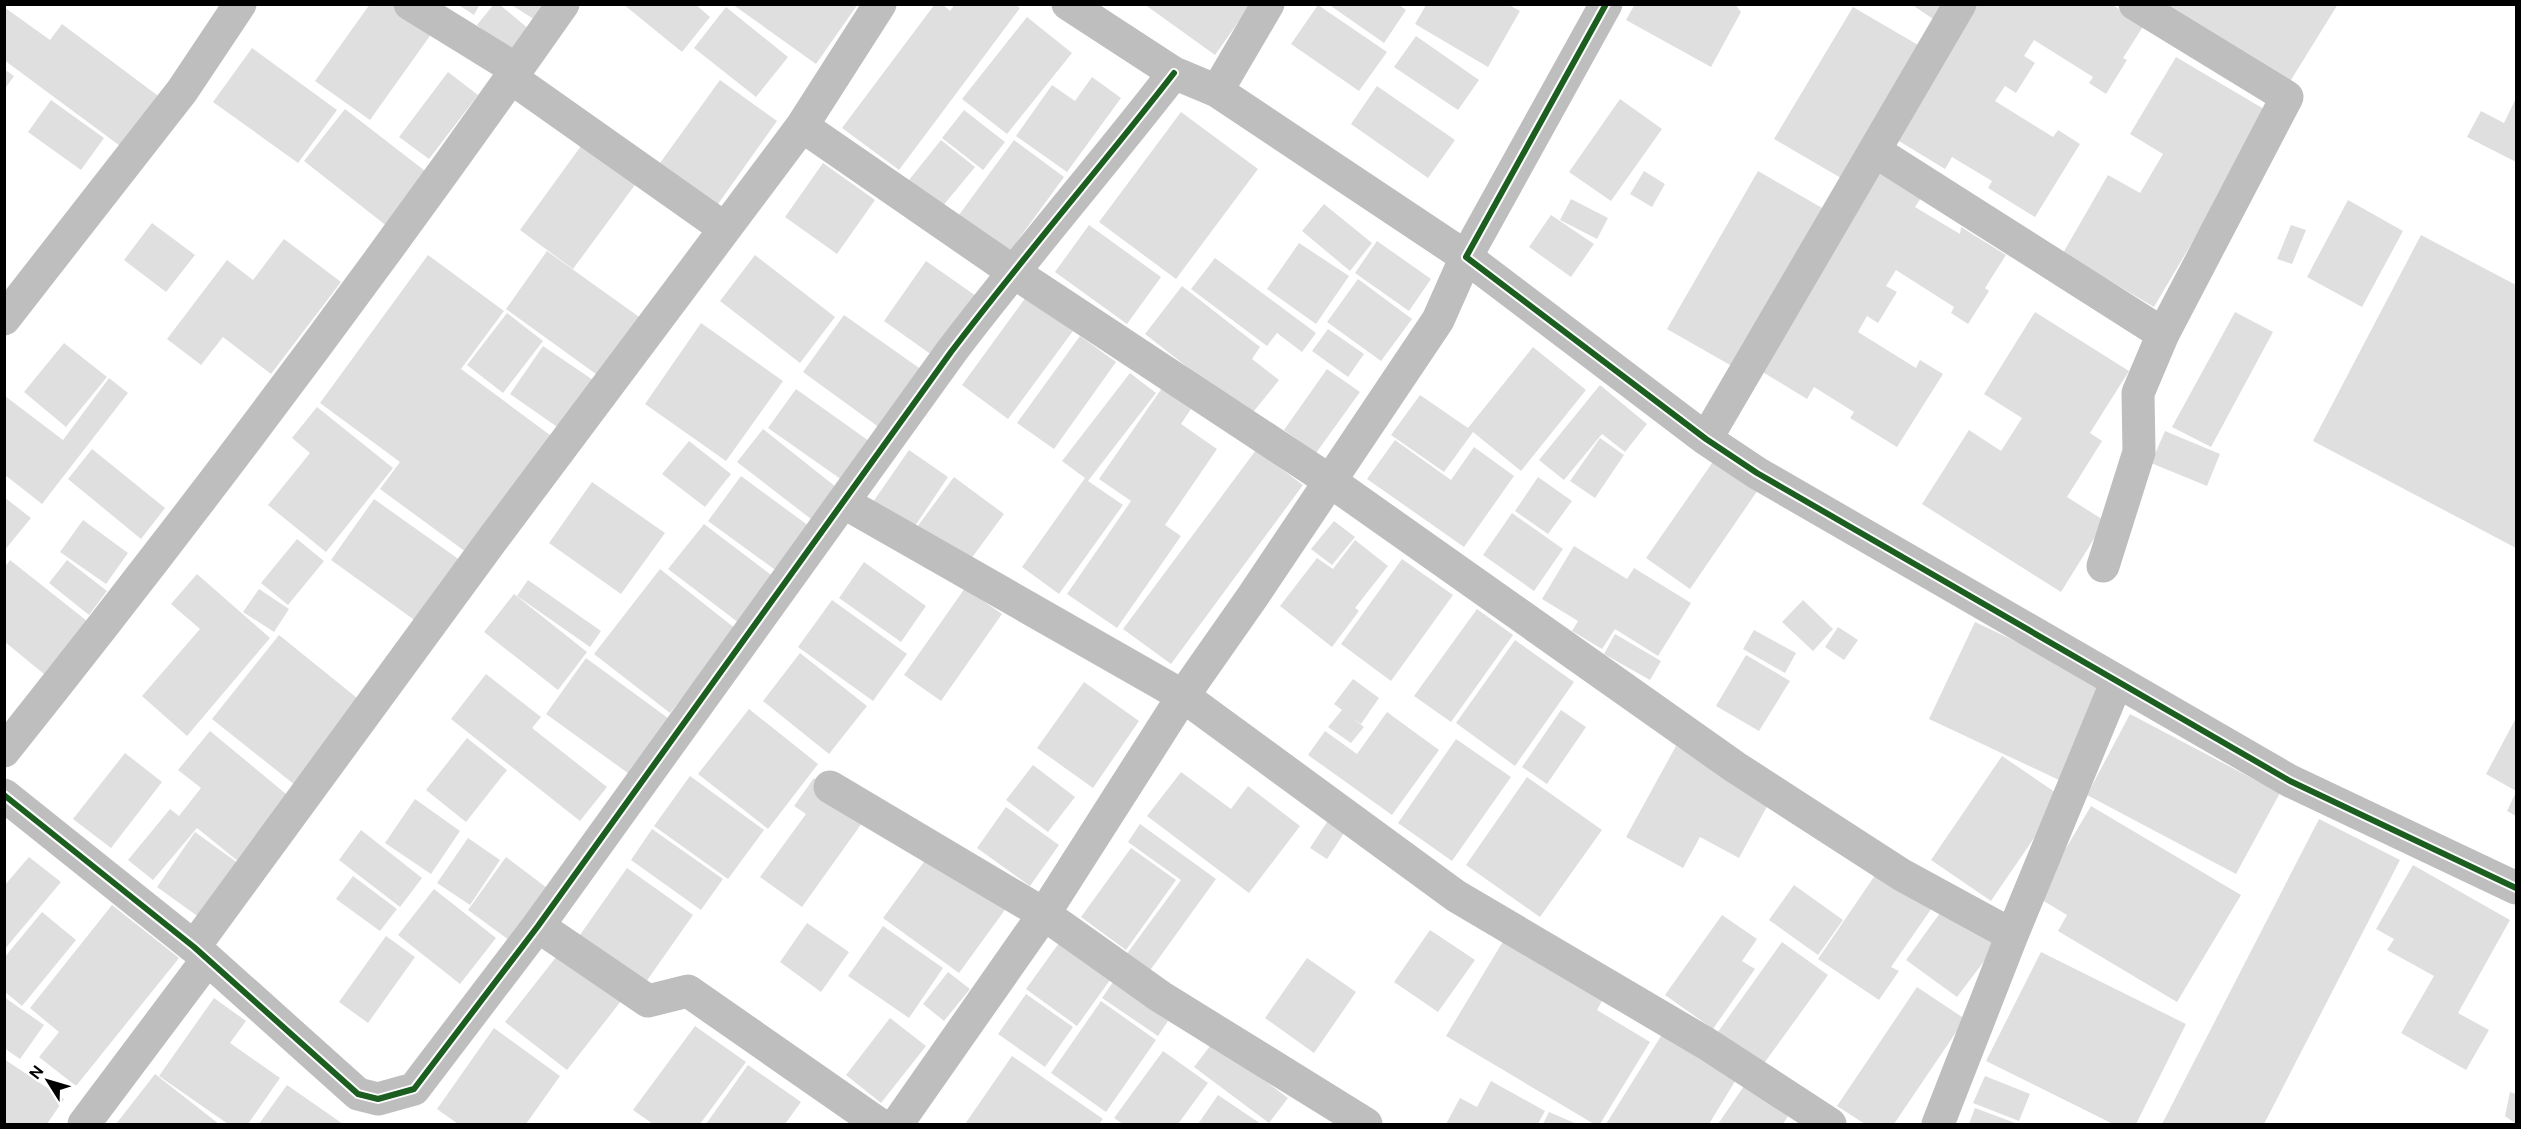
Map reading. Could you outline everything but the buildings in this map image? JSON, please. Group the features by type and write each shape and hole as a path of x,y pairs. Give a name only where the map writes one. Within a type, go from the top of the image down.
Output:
{"street":[{"path":"4,319 182,91 240,4"},
{"path":"410,4 513,74 724,228"},
{"path":"4,751 149,569 356,295 563,4"},
{"path":"84,1125 201,954 724,228 802,126 880,4"},
{"path":"1068,4 1174,73 1217,91 1466,256 1706,439 1757,473 2290,781 2517,888"},
{"path":"1217,91 1268,4"},
{"path":"897,1125 1044,914 1183,696 1438,320 1466,256 1606,4"},
{"path":"1706,439 1960,4"},
{"path":"2103,566 2139,452 2138,393 2163,334 2287,97 2134,4"},
{"path":"4,795 201,954 358,1094 378,1099 414,1089 538,926 1012,271 1100,167 1174,73"},
{"path":"802,126 1012,271 1330,481 1735,767 1902,874 2012,935"},
{"path":"1875,151 2163,334"},
{"path":"843,502 1183,696 1456,896 1707,1044 1830,1125"},
{"path":"1938,1125 2012,935 2117,681"},
{"path":"830,787 1044,914 1161,997 1366,1125"},
{"path":"538,926 648,1001 688,991 879,1125"}],"cycle path":[{"path":"1606,4 1466,257 1706,439 1757,473 2290,781 2516,888"},
{"path":"4,795 194,947 358,1094 378,1099 414,1089 538,926 951,352 1174,73"}]}
